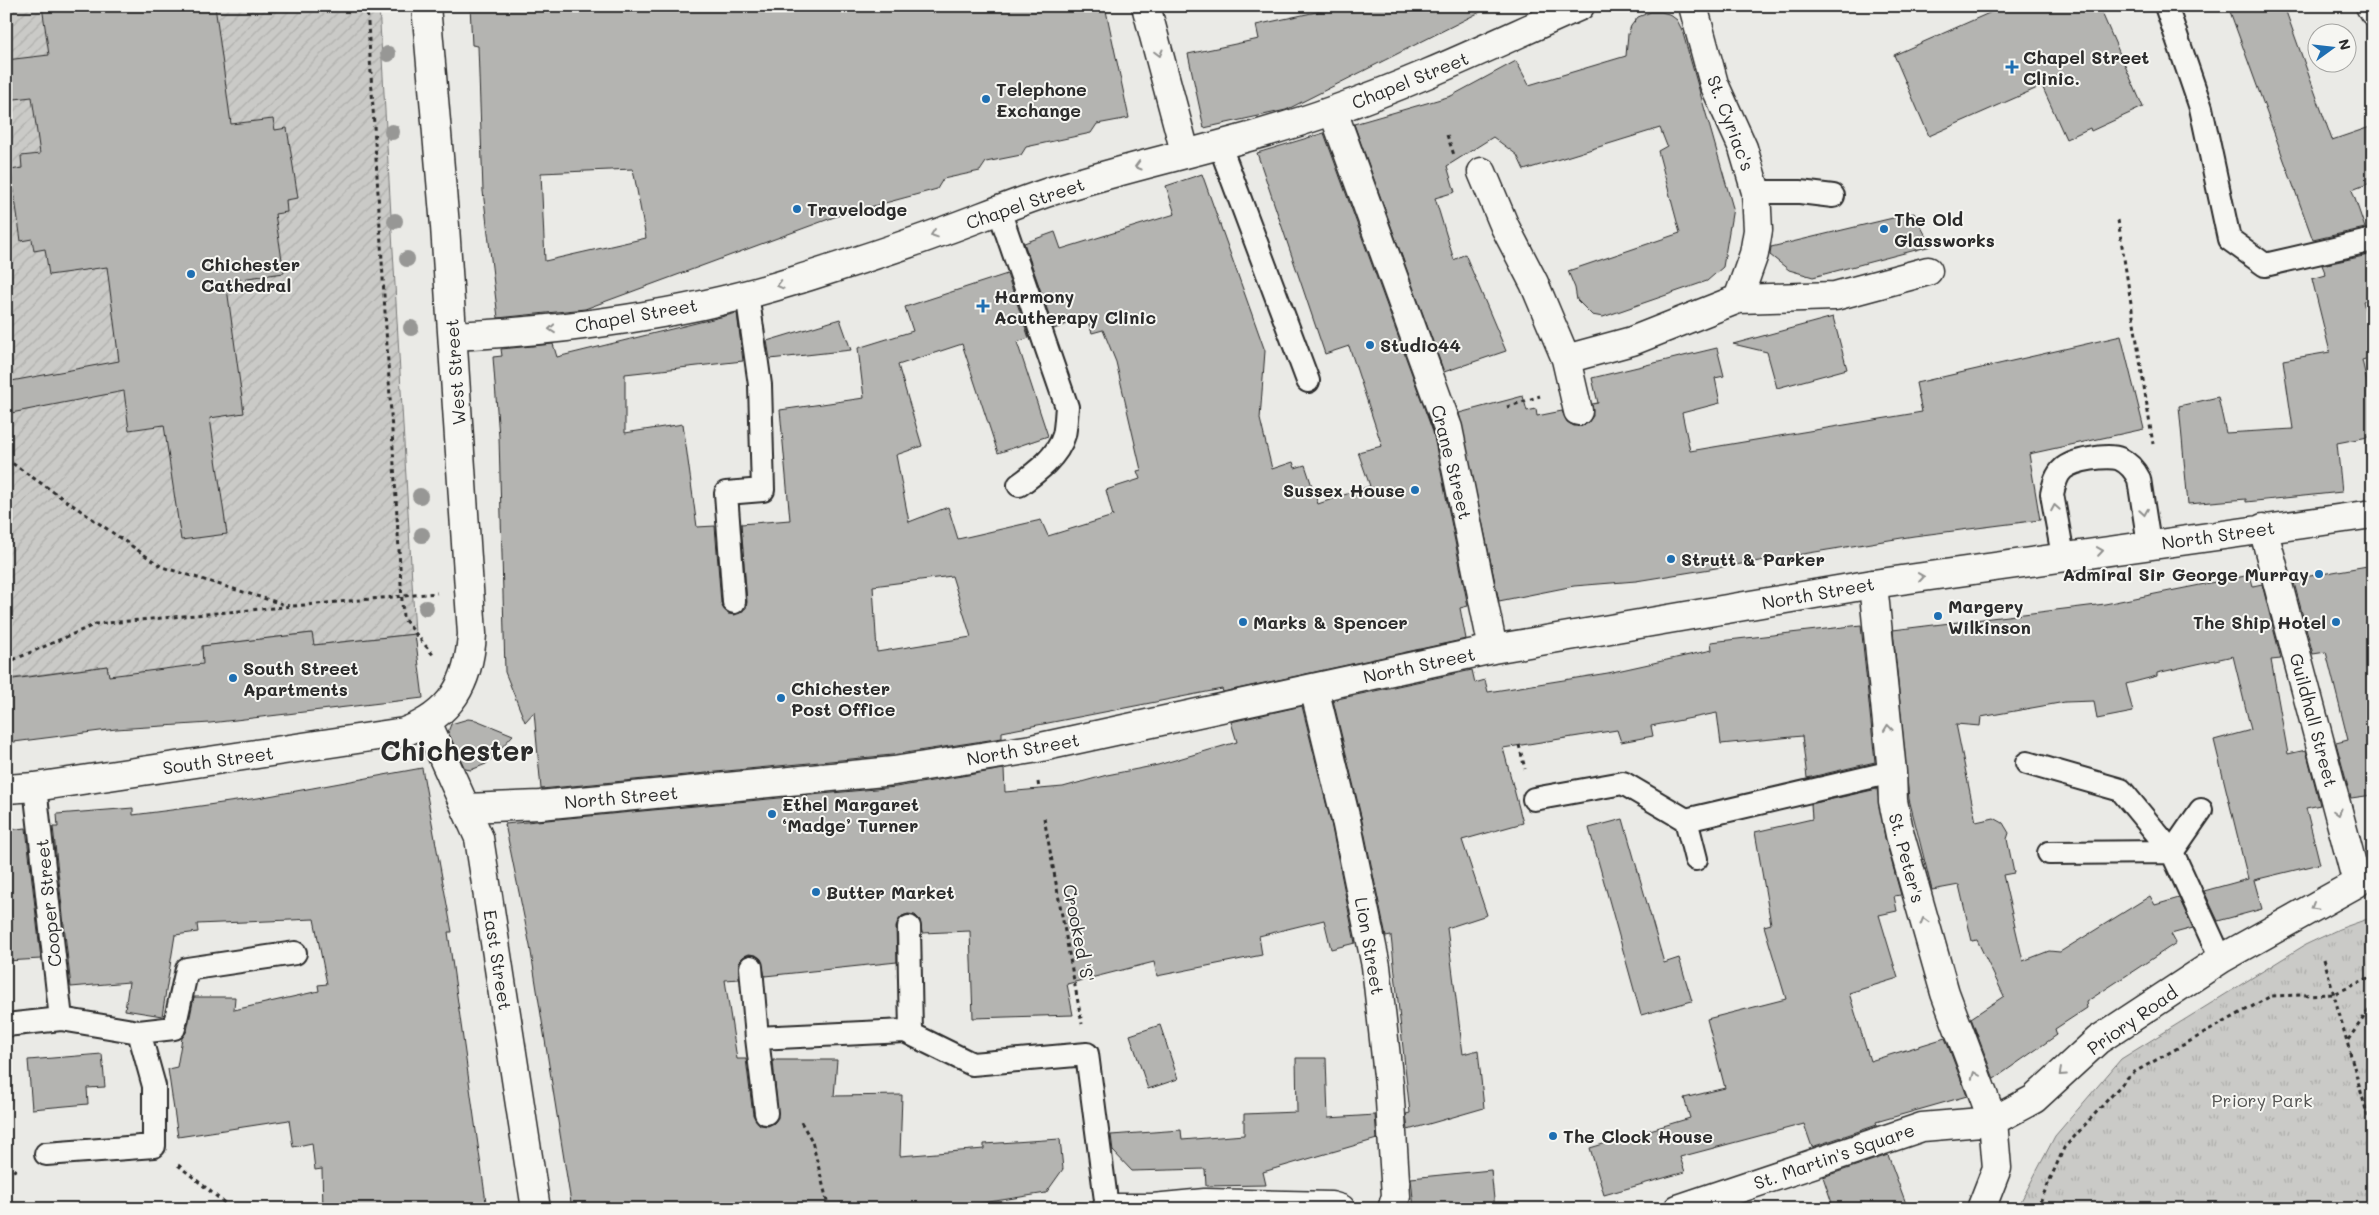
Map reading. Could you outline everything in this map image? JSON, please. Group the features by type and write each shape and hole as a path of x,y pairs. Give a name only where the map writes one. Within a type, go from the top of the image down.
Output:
{"street":[{"name":"West Street","path":"426,6 453,336 470,589 472,648 470,664 461,687 450,701 427,722"},
{"path":"1146,6 1185,152"},
{"name":"Chapel Street","path":"453,336 560,328 686,307 748,294 804,278 938,233 1053,191 1185,152 1220,146 1333,111 1424,77 1580,6"},
{"name":"St. Cyriac's","path":"1693,6 1714,84 1743,148 1756,192 1758,230 1754,254 1738,299"},
{"path":"2370,6 2373,11"},
{"name":"Crane Street","path":"1333,111 1448,428 1493,649"},
{"path":"1482,172 1504,227 1534,283 1566,358 1578,411"},
{"path":"1566,358 1632,341 1738,299 1836,296 1928,272"},
{"name":"North Street","path":"466,808 540,805 894,771 1032,749 1493,649 1873,584 2373,514"},
{"name":"Guildhall Street","path":"2264,528 2365,879"},
{"name":"St. Peter's","path":"1873,584 1892,772 1893,801 1900,835 1940,975 1993,1121"},
{"name":"Lion Street","path":"1314,688 1346,820 1376,966 1389,1085 1395,1168 1396,1196 1392,1209"},
{"name":"South Street","path":"6,789 35,787 404,732 427,722"},
{"name":"East Street","path":"427,722 479,838 536,1209"},
{"name":"Priory Road","path":"1993,1121 2034,1099 2098,1040 2221,959 2365,879"},
{"path":"1981,1209 1997,1168 1993,1121"},
{"name":"St. Martin's Square","path":"1678,1209 1922,1127 1993,1121"},
{"path":"1108,1208 1153,1208 1205,1203 1241,1203 1331,1206 1341,1209"}],"lane":[{"path":"2166,6 2201,108 2229,239 2265,265 2373,240"},
{"path":"1220,146 1308,381"},
{"path":"1756,192 1800,192 1833,196"},
{"path":"999,210 1067,407 1064,435 1053,454 1038,472 1019,485"},
{"path":"734,602 726,493 764,490 760,385 748,294"},
{"path":"2063,556 2052,494 2054,484 2062,469 2071,464 2111,457 2121,459 2134,471 2139,479 2150,544"},
{"path":"2027,763 2121,790 2172,852 2221,959"},
{"path":"1534,799 1623,783 1686,820 1892,772"},
{"name":"Cooper Street","path":"35,787 61,1019"},
{"path":"2172,852 2200,810"},
{"path":"1686,820 1696,859"},
{"path":"2049,853 2172,852"},
{"path":"909,927 911,1033"},
{"path":"6,1025 61,1019 139,1032 174,1028 187,969 295,953"},
{"path":"751,966 756,1038 766,1112"},
{"path":"756,1038 904,1031 972,1064 1087,1054 1108,1208 1103,1209"},
{"path":"46,1154 154,1146 154,1086 139,1032"}],"path":[{"path":"367,6 403,618 461,687"},
{"path":"2118,220 2154,454"},
{"path":"6,459 162,568 292,607"},
{"path":"6,663 96,624 401,597 470,589"},
{"name":"Crooked 'S'","path":"1044,818 1087,1054"},
{"path":"2324,959 2373,1135"},
{"path":"2037,1209 2064,1148 2131,1074 2271,996 2334,994 2373,976"},
{"path":"2348,1041 2373,1004"},
{"path":"801,1122 812,1141 829,1209"},
{"path":"154,1146 232,1209"}],"green space":[{"path":"6,6 379,6 415,634 314,645 311,633 203,646 204,673 109,677 107,666 6,679"},
{"name":"Priory Park","path":"2373,917 2373,1209 2017,1209 2055,1136 2121,1059 2305,945 2339,929"}],"building":[{"name":"Chichester Cathedral","path":"42,6 215,6 231,124 273,119 275,130 287,128 298,198 286,200 287,212 275,214 284,273 226,281 244,413 210,418 227,534 181,540 164,425 129,430 124,391 6,414 6,382 119,361 107,267 49,275 45,249 34,251 32,239 21,241 11,170 22,168 21,156 40,154 32,97 6,100 6,60 49,55"},
{"path":"470,6 1105,6 1129,118 1097,124 1091,133 1026,147 1021,155 986,162 980,171 943,179 937,189 837,216 585,309 498,318 483,191 478,46 472,45","holes":["633,169 646,238 545,261 541,173"]},
{"path":"1344,6 1492,6 1286,110 1204,128 1188,54 1259,39 1256,25"},
{"name":"Chapel Street Clinic.","path":"2005,6 2099,6 2143,107 2091,131 2090,128 2066,139 2042,86 1929,136 1894,55"},
{"path":"2228,6 2284,6 2306,72 2308,72 2332,140 2373,126 2373,182 2352,190 2365,228 2313,240"},
{"path":"1651,12 1669,14 1677,20 1682,30 1733,208 1723,267 1707,281 1603,317 1592,315 1577,300 1575,288 1568,271 1680,233 1658,151 1667,146 1660,128 1524,170 1517,155 1493,137 1447,166 1455,192 1435,198 1454,260 1465,254 1506,351 1444,372 1354,124 1451,96 1516,61 1529,85 1626,56 1628,34 1631,26 1638,17"},
{"path":"1324,133 1433,432 1468,606 1460,608 1466,639 1223,692 1222,689 1002,732 1002,738 892,755 541,789 534,712 525,722 505,672 499,437 493,357 502,356 501,349 553,344 557,357 737,313 743,361 625,374 625,433 683,424 697,527 715,526 721,603 728,614 735,615 746,608 747,602 741,524 790,520 780,410 864,398 858,348 913,331 905,307 1007,274 1029,338 1017,342 1048,436 998,453 962,344 898,365 922,446 896,455 909,522 948,507 958,539 1041,520 1048,536 1113,516 1106,490 1140,479 1137,471 1141,470 1116,362 1103,330 1092,333 1086,317 1054,329 1024,243 1055,232 1061,249 1175,214 1166,186 1202,174 1265,351 1260,419 1272,469 1293,462 1295,468 1305,465 1318,504 1370,486 1358,452 1382,446 1349,346 1325,354 1257,153","holes":["952,576 971,637 877,652 873,586"]},
{"name":"The Old Glassworks","path":"1914,213 1931,246 1813,277 1789,270 1770,255 1771,247"},
{"path":"2373,254 2373,298 2363,301 2373,342 2373,357 2362,360 2373,409 2373,436 2337,443 2342,492 2246,502 2246,499 2188,504 2179,406 2218,397 2226,433 2293,429 2283,360 2330,352 2312,279 2326,275 2322,265"},
{"path":"1833,317 1847,369 1777,388 1767,352 1733,344"},
{"path":"840,319 851,350 770,359 767,341"},
{"path":"2121,336 2144,429 2029,454 2040,520 1914,536 1636,581 1574,586 1499,601 1459,413 1523,396 1527,411 1536,409 1537,416 1562,411 1567,422 1574,426 1582,426 1588,423 1593,416 1592,404 1598,403 1592,378 1717,348 1724,376 1715,378 1720,403 1682,413 1690,451 1922,412 1916,383"},
{"name":"The Ship Hotel","path":"2373,565 2373,795 2351,798 2336,743 2348,740 2326,652 2313,654 2293,579"},
{"path":"2250,575 2253,586 2262,584 2281,659 2271,660 2288,754 2306,750 2320,805 2306,808 2320,864 2254,880 2262,909 2218,921 2204,891 2248,879 2214,740 2251,730 2233,656 2157,673 2157,676 2126,684 2133,712 2097,719 2094,701 2065,702 1981,717 1980,726 1956,724 1976,822 1994,818 2003,823 2009,833 2007,839 2014,873 2003,875 2023,961 2049,951 2060,952 2150,896 2155,905 2179,898 2193,928 2171,934 2176,943 2086,1002 2087,1008 2055,1029 2057,1035 1994,1079 1971,1018 2004,996 1977,940 1972,941 1959,885 1932,890 1909,799 1893,630 2105,604"},
{"path":"1861,625 1875,762 1807,778 1802,736 1721,744 1717,713 1651,726 1653,736 1621,742 1617,730 1503,748 1523,823 1462,840 1487,915 1447,928 1463,1054 1478,1050 1484,1108 1408,1130 1406,1114 1410,1113 1391,936 1386,937 1361,816 1333,700 1472,670 1475,683 1485,680 1488,692 1608,673 1712,650 1711,642"},
{"path":"312,633 314,645 415,634 423,698 210,723 116,729 6,743 6,680 107,666 109,676 203,664 202,646"},
{"path":"1302,706 1331,823 1355,943 1331,949 1324,920 1259,936 1262,955 1157,976 1154,962 1067,984 1073,1015 973,1018 970,931 922,933 920,920 915,915 908,914 902,916 896,927 897,962 765,976 761,959 756,955 749,954 739,962 739,979 725,980 737,1059 746,1059 753,1115 760,1125 768,1126 778,1118 773,1060 837,1060 834,1096 902,1095 900,1156 984,1149 984,1144 1060,1139 1063,1169 1046,1193 945,1209 572,1209 530,946 505,824 896,787 1004,769 1005,792 1063,787 1107,775 1158,765 1237,742 1231,722"},
{"path":"468,719 476,720 513,735 486,764 471,770 465,769 448,732 451,724"},
{"path":"422,768 452,932 448,932 487,1209 323,1209 322,1169 315,1170 312,1143 293,1147 289,1120 178,1137 168,1069 177,1067 182,1038 187,1031 194,997 235,997 234,1010 319,991 318,985 327,984 314,919 197,924 198,932 175,935 162,1016 125,1010 129,982 71,987 53,827 58,827 57,814 133,808 133,815 258,798"},
{"path":"1877,789 1885,838 1901,895 1894,896 1897,911 1879,915 1898,978 1849,993 1870,1061 1945,1038 1967,1096 1876,1122 1877,1125 1812,1147 1804,1124 1680,1157 1685,1172 1604,1195 1590,1148 1690,1118 1684,1098 1725,1088 1707,1019 1786,999 1764,926 1771,924 1755,832 1812,819 1811,804"},
{"path":"1623,819 1664,963 1679,958 1692,1001 1641,1015 1589,828"},
{"path":"26,828 41,959 6,961 6,830"},
{"path":"1160,1025 1178,1079 1148,1089 1130,1035"},
{"path":"102,1054 105,1087 87,1088 88,1104 32,1109 28,1060"},
{"path":"1296,1058 1326,1058 1328,1118 1375,1115 1377,1139 1263,1172 1266,1185 1206,1186 1205,1169 1132,1171 1113,1151 1111,1135 1181,1130 1182,1140 1244,1135 1244,1114 1297,1112"},
{"path":"1888,1155 1908,1209 1834,1209 1823,1177"},
{"path":"1491,1170 1495,1209 1414,1209 1411,1178"}],"place":[{"name":"Chapel Street Clinic.","path":"2012,67"},
{"name":"Telephone Exchange","path":"986,99"},
{"name":"Travelodge","path":"797,209"},
{"name":"The Old Glassworks","path":"1884,229"},
{"name":"Chichester Cathedral","path":"191,274"},
{"name":"Harmony Acutherapy Clinic","path":"983,306"},
{"name":"Studio44","path":"1370,345"},
{"name":"Sussex House","path":"1415,490"},
{"name":"Strutt & Parker","path":"1671,559"},
{"name":"Admiral Sir George Murray","path":"2319,574"},
{"name":"Margery Wilkinson","path":"1938,616"},
{"name":"Marks & Spencer","path":"1243,622"},
{"name":"The Ship Hotel","path":"2336,622"},
{"name":"South Street Apartments","path":"233,678"},
{"name":"Chichester Post Office","path":"781,698"},
{"name":"Ethel Margaret ‘Madge’ Turner","path":"772,814"},
{"name":"Butter Market","path":"816,892"},
{"name":"The Clock House","path":"1553,1136"}],"district":[{"name":"Chichester","path":"457,750"}]}
